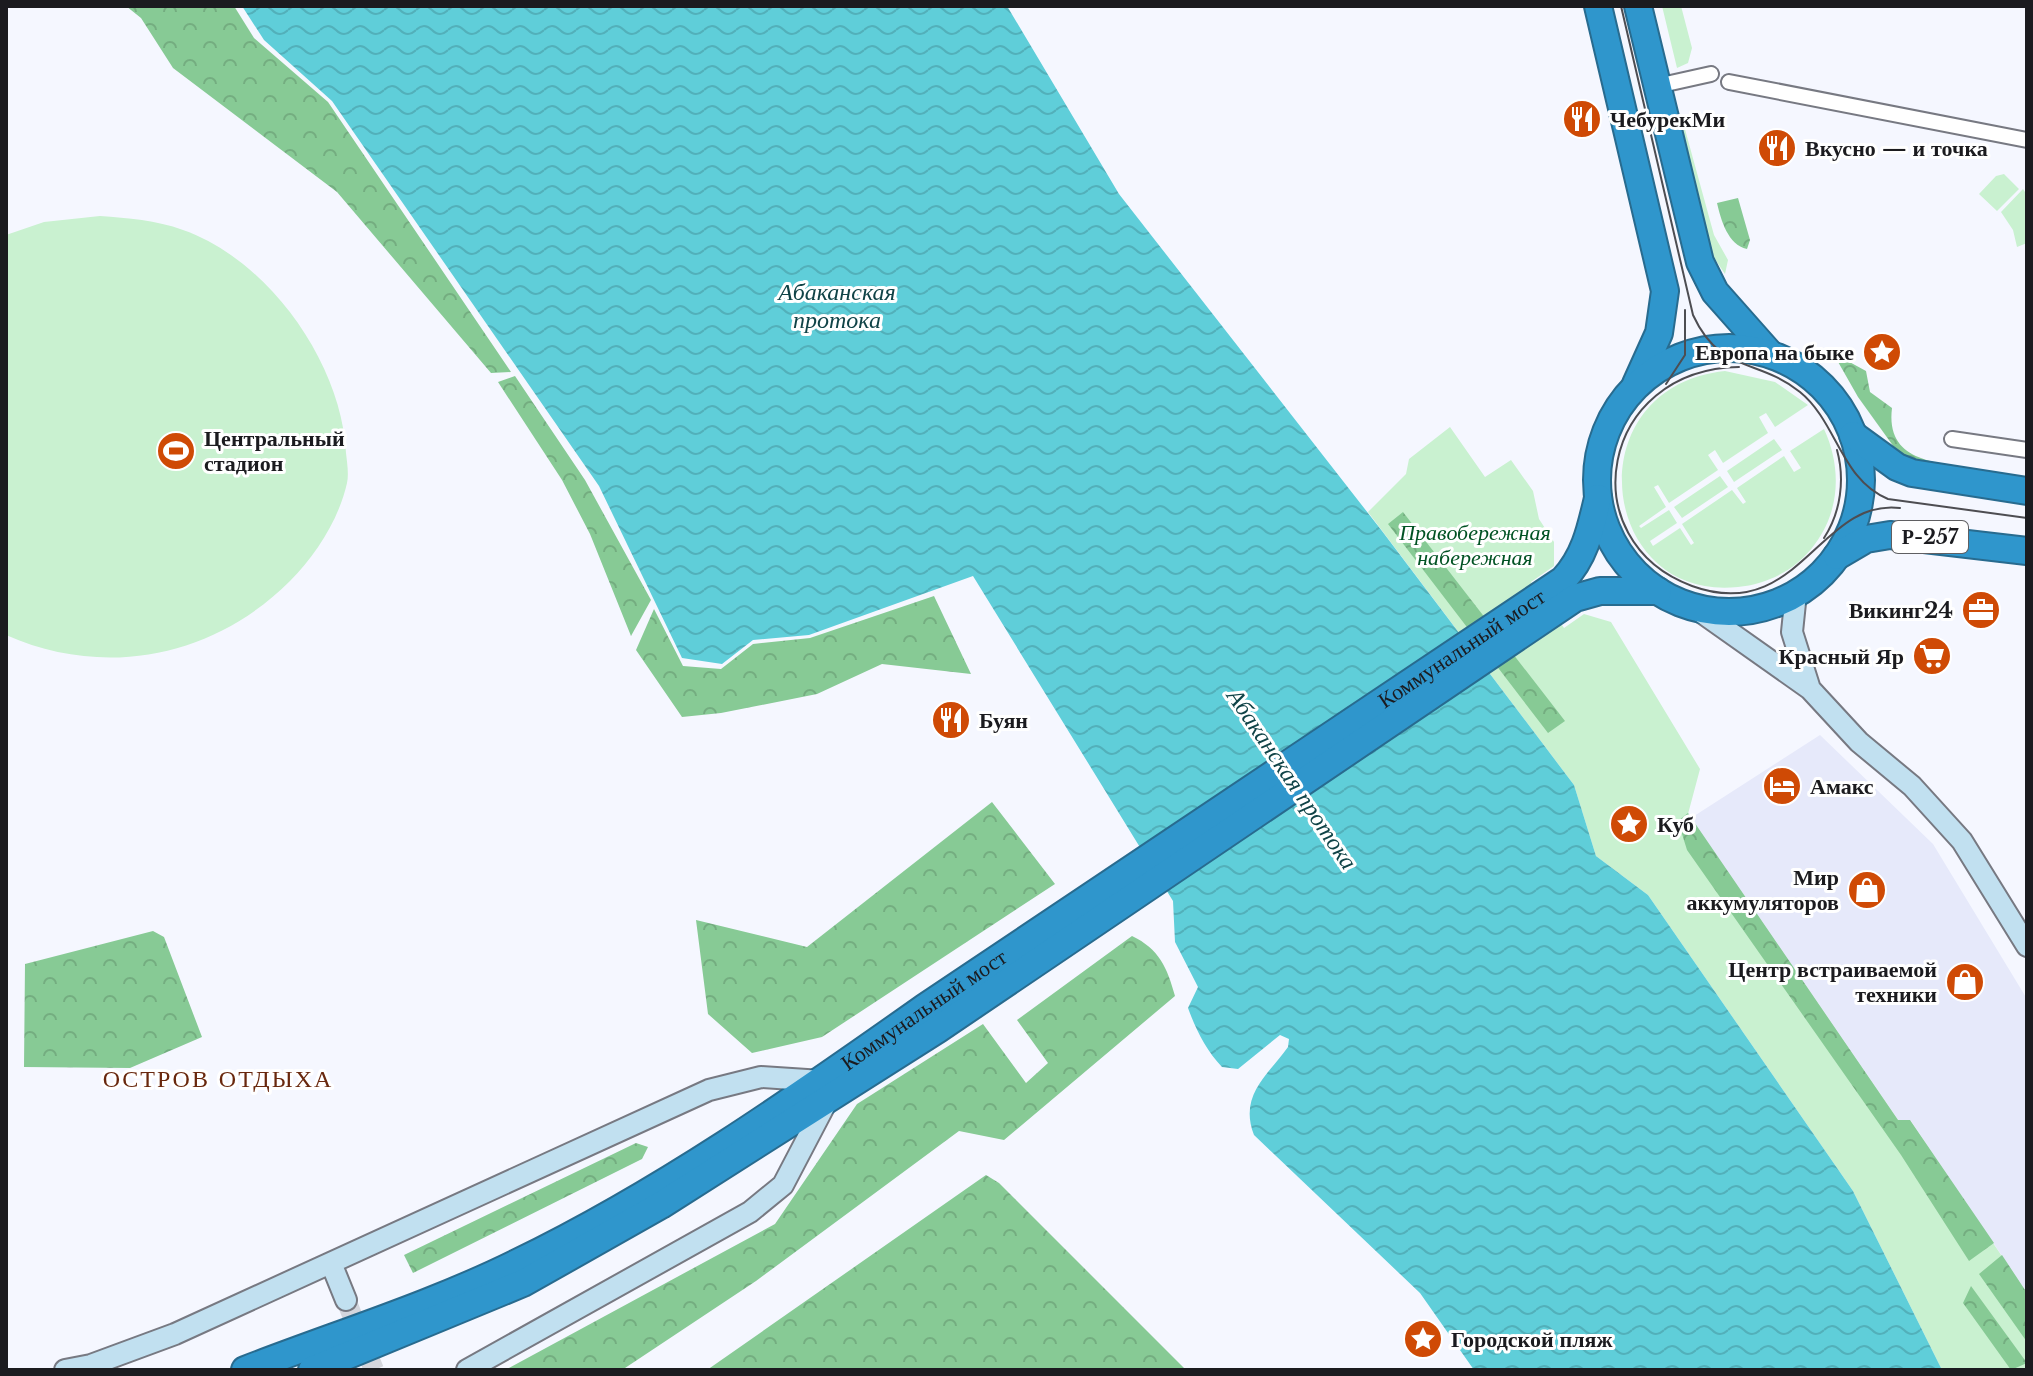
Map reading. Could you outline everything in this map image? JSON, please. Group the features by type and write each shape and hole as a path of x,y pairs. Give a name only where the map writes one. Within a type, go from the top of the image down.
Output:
{"highway":[{"path":"1598,6 1665,291 1659,333 1635,387"},
{"path":"1638,6 1700,262 1730,312 1770,354"},
{"name":"Р-257","path":"1734,347 1770,354 1813,378 1831,395 1853,435 1861,477 1860,498 1847,538 1837,556 1823,572 1796,593 1754,609 1714,611 1694,607 1658,591 1625,561 1612,541 1598,498 1597,475 1602,440 1622,401 1664,364 1698,351 1734,347"},
{"name":"Р-257","path":"1853,435 1897,467 1912,473 2027,491"},
{"path":"1598,498 1591,529 1569,589 1658,591"},
{"name":"Р-257","path":"1837,556 1866,539 1890,535 2027,551"},
{"name":"Коммунальный мост","path":"312,1370 523,1283 661,1205 825,1089 1569,589"},
{"name":"Коммунальный мост","path":"245,1370 516,1264 825,1089"}],"main road":[{"path":"1796,593 1792,632 1810,689"},
{"path":"1694,607 1810,689 1859,742 1899,773 1962,841 2027,946"},
{"path":"65,1370 91,1365 175,1334 709,1090 761,1077 825,1089 775,1194 737,1219 467,1370"},
{"path":"331,1263 346,1300"}],"street":[{"path":"1657,86 1711,74"},
{"path":"1729,82 2027,140"},
{"path":"1952,439 2027,450"}],"shaded area":[{"path":"1820,735 1933,844 2027,999 2027,1293 1911,1121 1898,1120 1691,818"}],"green space":[{"path":"126,6 234,6 254,38 328,102 511,372 491,373 337,192 173,68 141,18"},
{"path":"1662,6 1681,6 1692,48 1688,63 1677,68"},
{"path":"1683,122 1714,235 1728,260 1725,274 1708,249 1679,123"},
{"path":"2004,174 2019,189 1997,211 1979,194 1996,176"},
{"path":"2023,189 2027,195 2027,243 2017,247 2013,230 2001,212"},
{"path":"1738,198 1750,240 1747,249 1740,247 1730,237 1717,203"},
{"name":"Центральный стадион","path":"100,216 152,222 183,230 215,245 244,265 271,290 295,319 331,385 341,419 348,472 338,510 317,548 290,581 260,607 227,628 193,643 157,653 119,657 81,656 6,635 6,235 44,222"},
{"path":"1833,353 1866,371 1870,392 1892,408 1892,427 1897,441 1907,451 1934,462 1983,470 1986,475 1904,461 1858,397"},
{"path":"1725,371 1775,382 1808,405 1775,427 1766,413 1759,417 1768,433 1723,463 1715,450 1708,455 1718,470 1669,503 1658,485 1654,487 1666,507 1639,526 1641,528 1669,510 1677,523 1650,541 1653,546 1680,528 1691,545 1694,543 1682,524 1732,490 1743,504 1746,502 1737,488 1784,456 1794,472 1801,468 1790,451 1824,429 1830,443 1836,487 1824,531 1808,553 1781,574 1761,583 1738,587 1691,583 1656,562 1633,529 1622,491 1626,450 1644,414 1676,385"},
{"path":"515,376 585,480 651,600 631,636 590,534 562,480 498,382"},
{"name":"Правобережная набережная","path":"1450,427 1485,477 1511,460 1533,491 1539,519 1554,542 1554,566 1531,582 1564,628 1584,614 1611,622 1700,769 1688,814 1898,1120 1910,1121 2027,1293 2027,1370 1942,1370 1853,1191 1648,895 1596,856 1574,785 1368,512 1406,474 1409,459"},
{"path":"1774,439 1782,450 1734,482 1727,471"},
{"path":"1720,476 1728,487 1682,518 1674,507"},
{"path":"1403,512 1565,721 1548,733 1388,524"},
{"path":"934,596 971,674 882,664 817,694 721,713 682,717 636,650 654,609 683,666 721,669 753,644 810,638"},
{"path":"992,802 1055,884 822,1037 752,1053 708,1014 696,920 807,947"},
{"path":"1688,813 1898,1120 1910,1120 1994,1243 1969,1261 1901,1155 1687,850 1678,821"},
{"path":"153,931 164,937 202,1037 130,1068 24,1067 25,964"},
{"path":"1132,936 1161,960 1175,996 1004,1140 959,1131 756,1281 622,1370 505,1370 775,1224 857,1104 983,1024 1026,1083 1048,1063 1017,1020"},
{"path":"636,1143 648,1147 642,1159 413,1273 404,1255"},
{"path":"986,1175 999,1183 1186,1370 707,1370"},
{"path":"2002,1255 2027,1293 2027,1342 1979,1274"},
{"path":"1971,1286 2027,1363 2011,1370 1963,1303"}],"water":[{"name":"Абаканская протока","path":"242,6 1007,6 1119,194 1382,531 1574,785 1596,856 1648,895 1853,1191 1942,1370 1474,1370 1420,1293 1254,1135 1250,1121 1252,1098 1288,1047 1289,1039 1280,1035 1238,1069 1222,1067 1211,1054 1188,1008 1198,987 1175,942 1173,901 973,576 809,635 753,640 722,664 682,658 599,486 332,101 264,40"}],"tunnel":[{"path":"346,1300 374,1370"}],"tram line":[{"path":"1621,6 1693,315 1704,334 1728,356 1784,381 1800,392 1823,419 1849,465 1872,490 1888,499 2027,518"},
{"path":"1666,384 1685,355 1685,310"},
{"path":"1739,367 1692,375 1656,396 1631,425 1618,460 1617,497 1628,533 1653,564 1692,586 1728,593 1758,589 1783,576 1848,521 1872,510 1900,508"},
{"path":"1824,538 1840,495 1841,472 1837,450"}],"place":[{"name":"ЧебурекМи","path":"1582,119"},
{"name":"Вкусно — и точка","path":"1777,148"},
{"name":"Европа на быке","path":"1882,352"},
{"name":"Центральный стадион","path":"176,451"},
{"name":"Викинг24","path":"1981,610"},
{"name":"Красный Яр","path":"1932,656"},
{"name":"Буян","path":"951,720"},
{"name":"Амакс","path":"1782,786"},
{"name":"Куб","path":"1629,824"},
{"name":"Мир аккумуляторов","path":"1867,890"},
{"name":"Центр встраиваемой техники","path":"1965,982"},
{"name":"Городской пляж","path":"1423,1339"}],"district":[{"name":"ОСТРОВ ОТДЫХА","path":"218,1079"}]}
